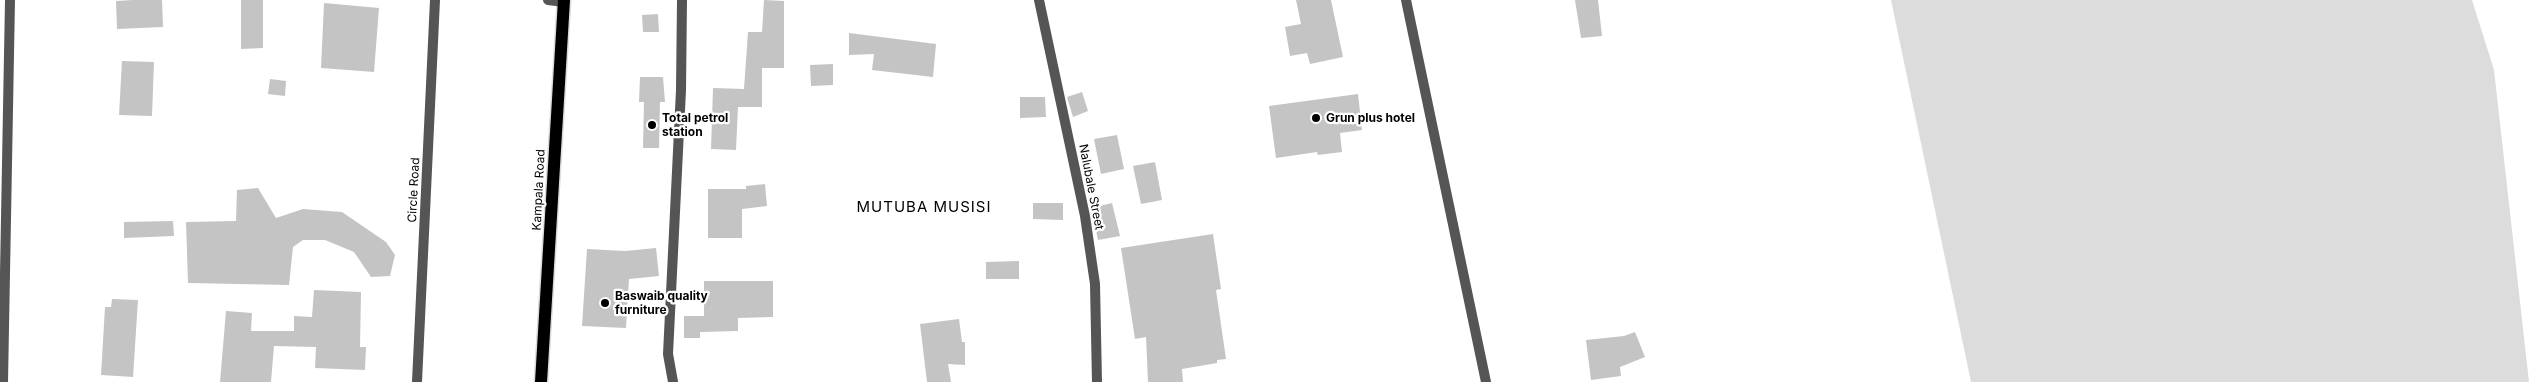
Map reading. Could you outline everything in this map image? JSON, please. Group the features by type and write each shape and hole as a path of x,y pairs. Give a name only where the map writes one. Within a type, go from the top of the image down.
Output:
{"main road":[{"name":"Kampala Road","path":"542,382 564,1"}],"street":[{"path":"3,382 10,0"},
{"name":"Circle Road","path":"417,382 435,0"},
{"path":"548,0 564,1"},
{"path":"673,382 668,354 682,90 682,0"},
{"name":"Nalubale Street","path":"1039,0 1086,226 1095,284 1097,382"},
{"path":"1406,0 1486,382"}],"shaded area":[{"path":"1891,0 2472,0 2494,70 2529,382 1971,382"}],"building":[{"path":"162,0 163,27 117,29 116,1"},
{"path":"241,0 263,0 263,48 241,49"},
{"path":"764,0 784,1 784,68 762,68 762,107 738,107 736,150 711,149 713,88 744,89 748,32 762,32"},
{"path":"1296,0 1331,0 1343,57 1310,64 1307,53 1290,56 1285,27 1301,24"},
{"path":"1575,0 1598,0 1602,36 1581,38"},
{"path":"324,3 379,8 374,72 321,68"},
{"path":"658,14 659,32 643,32 642,15"},
{"path":"849,33 936,44 933,77 872,70 874,54 849,55"},
{"path":"122,61 154,62 152,116 119,115"},
{"path":"833,64 833,85 811,86 810,65"},
{"name":"Total petrol station","path":"640,77 663,77 665,102 660,102 659,148 643,148 644,102 639,102"},
{"path":"270,79 286,81 285,96 268,94"},
{"path":"1082,92 1088,111 1073,117 1067,97"},
{"name":"Grun plus hotel","path":"1358,94 1362,130 1340,133 1342,152 1318,155 1317,152 1276,158 1269,106"},
{"path":"1020,97 1045,97 1046,117 1020,118"},
{"path":"1117,135 1124,169 1101,174 1094,139"},
{"path":"1155,162 1162,200 1141,204 1133,166"},
{"path":"765,184 767,206 742,209 742,238 708,238 708,189 746,189 746,186"},
{"path":"258,188 276,218 303,209 342,212 386,242 395,255 390,276 371,277 354,252 325,240 303,240 293,247 289,285 188,283 186,222 236,221 237,190"},
{"path":"1033,203 1063,203 1063,220 1033,219"},
{"path":"1112,203 1120,236 1098,240 1091,208"},
{"path":"173,221 174,236 124,238 124,222"},
{"path":"1213,234 1221,289 1216,290 1226,359 1217,360 1217,363 1182,369 1183,382 1148,382 1146,337 1135,339 1121,248"},
{"name":"Baswaib quality furniture","path":"656,248 659,276 629,279 626,328 582,326 587,249 625,251"},
{"path":"1019,261 1019,279 986,279 986,262"},
{"path":"704,281 773,281 773,317 738,318 738,331 700,332 700,338 684,338 684,316 704,316"},
{"path":"314,290 361,292 360,347 366,347 365,370 315,368 316,347 274,346 271,382 220,382 226,311 252,313 251,331 294,331 294,316 312,317"},
{"path":"112,299 138,300 133,377 101,375 105,307 111,307"},
{"path":"959,319 962,342 965,342 965,365 948,364 951,382 927,382 920,324"},
{"path":"1635,332 1645,357 1620,367 1621,376 1591,380 1586,340 1624,336"}],"place":[{"name":"Grun plus hotel","path":"1316,118"},
{"name":"Total petrol station","path":"652,125"},
{"name":"Baswaib quality furniture","path":"605,303"}],"district":[{"name":"MUTUBA MUSISI","path":"924,207"}]}
